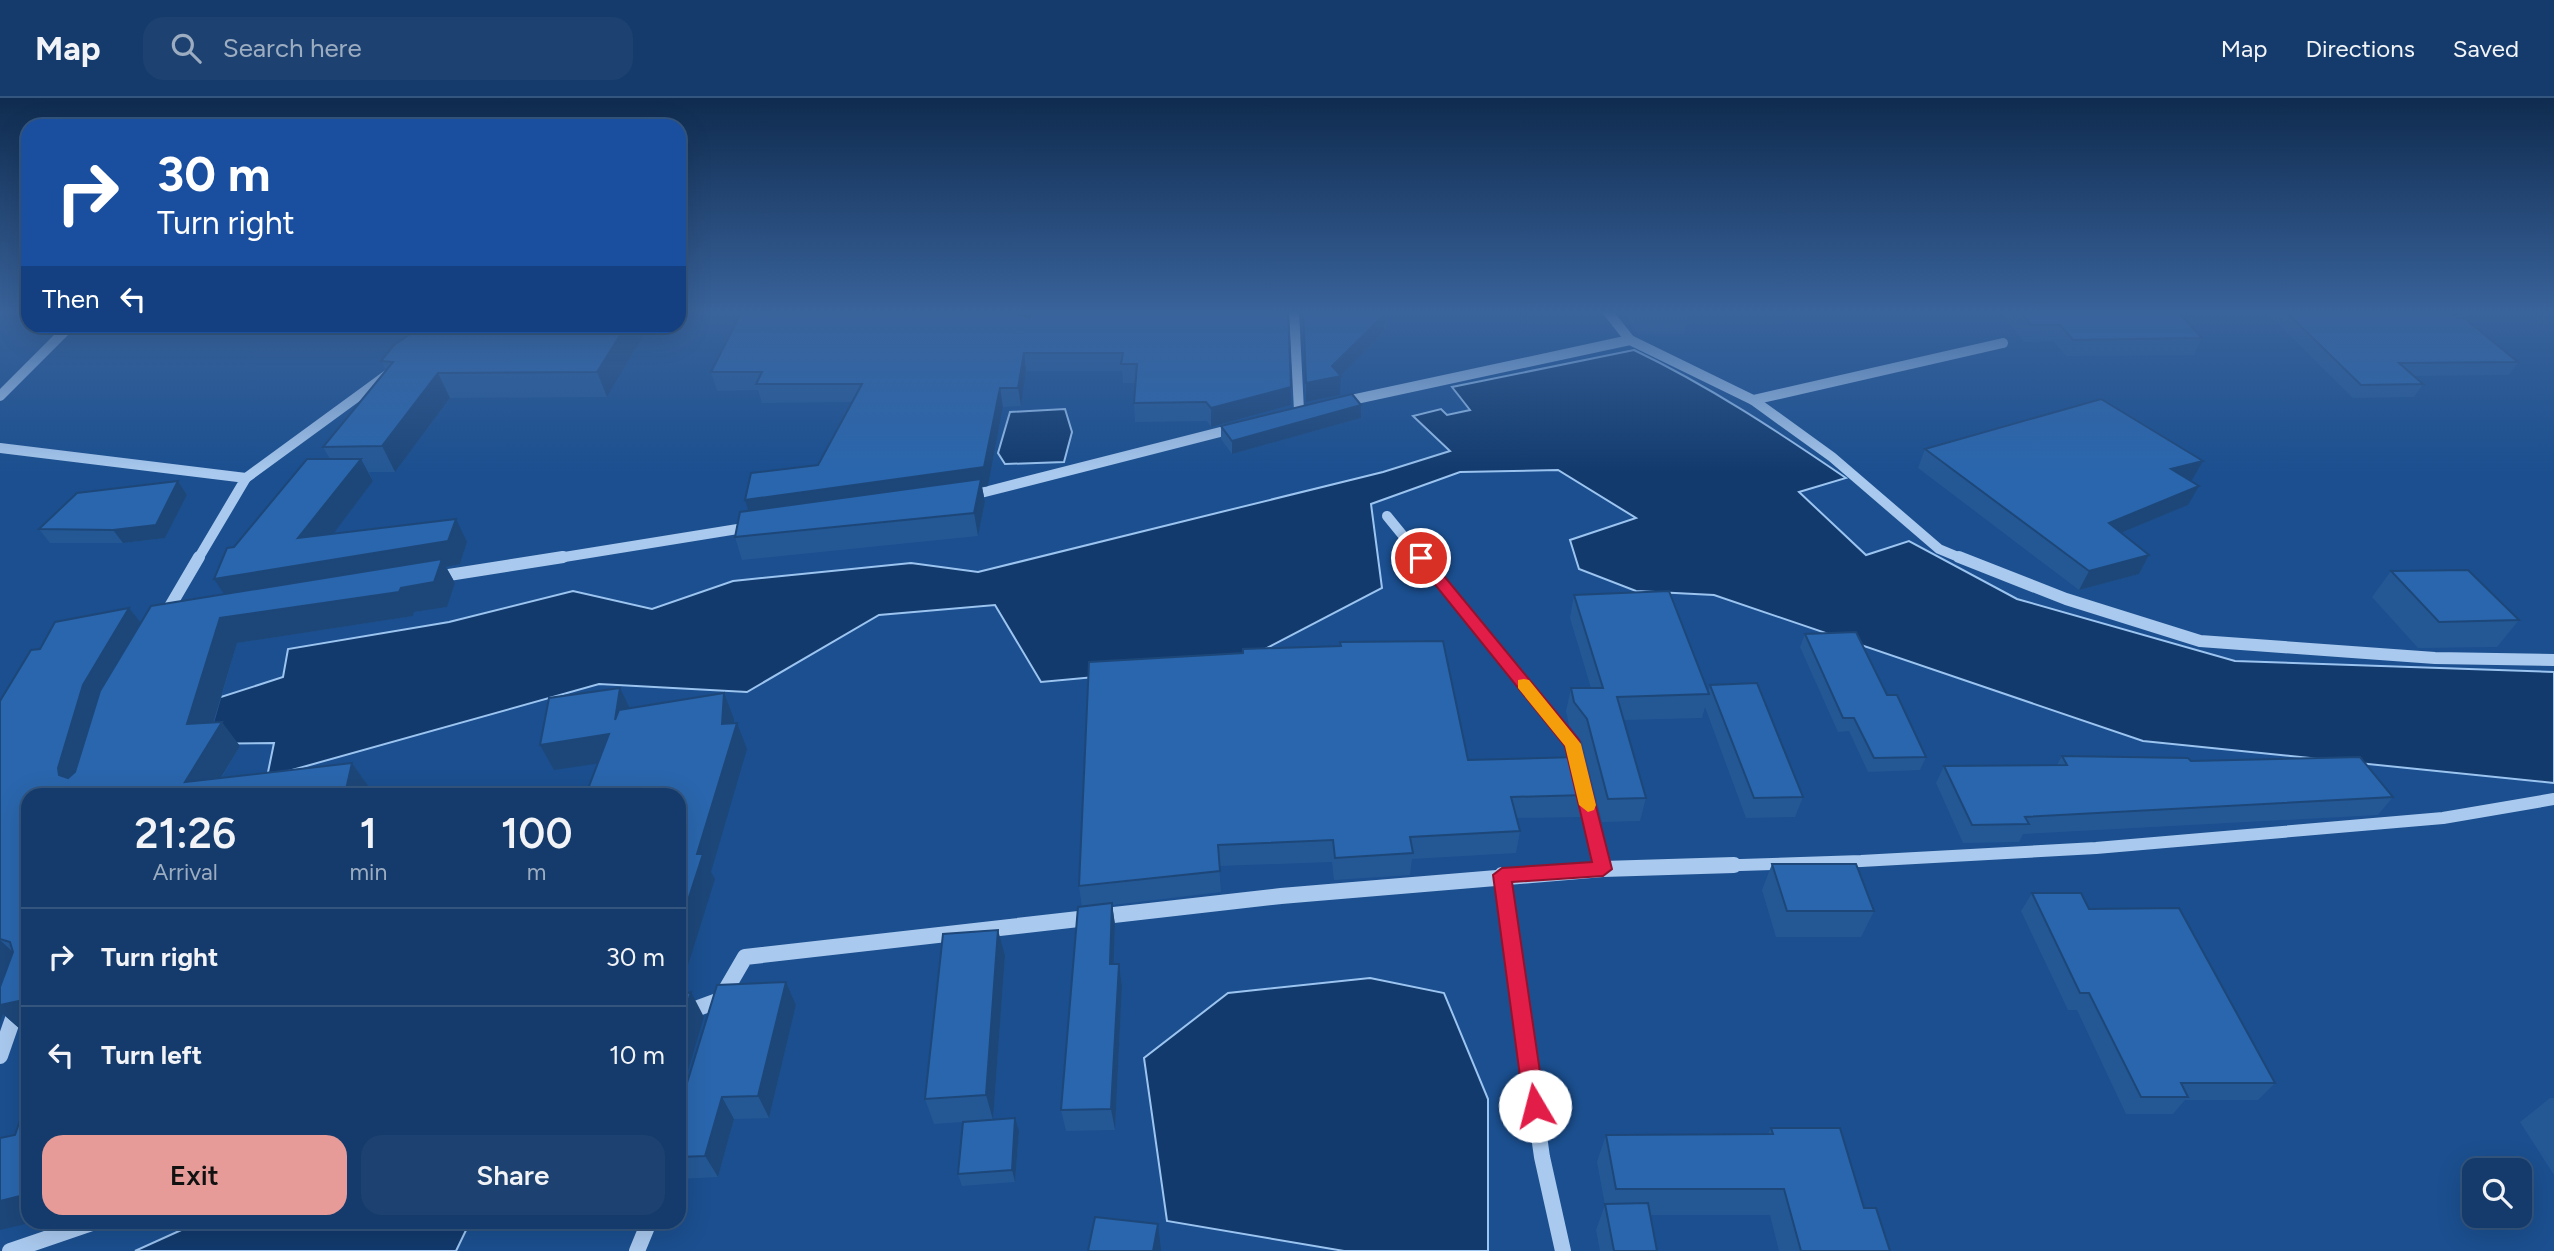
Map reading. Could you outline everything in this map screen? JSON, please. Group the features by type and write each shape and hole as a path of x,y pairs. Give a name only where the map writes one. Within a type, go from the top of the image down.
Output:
{"street":[{"path":"0,396 31,365"},
{"path":"1297,365 1299,411"},
{"path":"1326,405 1514,365"},
{"path":"1681,365 1754,400 1832,457 1939,550 2066,600 2200,641 2435,658 2554,660"},
{"path":"1754,400 1908,365"},
{"path":"175,620 161,623 246,478 399,366"},
{"path":"1286,414 1312,408"},
{"path":"961,497 988,494 1247,425"},
{"path":"0,448 246,478"},
{"path":"1387,516 1573,744 1603,869"},
{"path":"422,579 762,525"},
{"path":"712,1025 720,1000 745,957 1502,875 1861,861 2096,848 2443,818 2554,799"},
{"path":"1502,875 1542,1157 1563,1251"},
{"path":"0,1056 20,997"},
{"path":"686,1012 720,1000"},
{"path":"10,1251 74,1229"},
{"path":"637,1251 646,1229"}],"water":[{"path":"1561,365 1663,365 1768,426 1846,478 1799,492 1866,555 1909,541 2017,599 2235,661 2554,672 2554,783 2143,741 1714,595 1636,591 1579,569 1570,540 1636,518 1558,470 1460,472 1371,504 1382,588 1236,664 1041,682 995,605 879,615 747,692 599,684 267,777 274,743 0,746 168,714 283,677 288,649 449,622 573,591 652,609 733,581 911,563 978,572 1383,472 1450,451 1413,416 1441,409 1447,415 1470,410 1452,387"},
{"path":"1065,409 1072,432 1064,462 1005,464 998,453 1010,412"},
{"path":"1370,978 1444,993 1488,1099 1488,1251 1344,1251 1167,1221 1144,1058 1228,993"},
{"path":"184,1229 467,1229 456,1251 135,1251"}],"building":[{"path":"391,365 602,365 597,372 438,373 382,446 323,447"},
{"path":"715,365 1022,365 1018,388 1000,388 984,467 745,500 751,473 818,465 862,384 756,384 762,372 711,372"},
{"path":"1137,365 1290,365 1291,387 1211,408 1206,402 1134,403"},
{"path":"1305,365 1333,365 1341,376 1306,383"},
{"path":"2340,365 2401,365 2423,384 2361,385"},
{"path":"1352,394 1361,405 1232,441 1221,426"},
{"path":"2101,399 2203,461 2171,469 2199,486 2109,523 2149,555 2089,571 1925,449"},
{"path":"307,459 361,459 298,538 456,519 448,541 214,579 227,548 234,547"},
{"path":"981,479 974,513 735,537 740,512"},
{"path":"178,481 156,525 113,530 39,529 77,493"},
{"path":"442,559 434,582 401,588 399,592 220,618 187,724 222,722 185,782 352,763 346,788 21,788 21,1000 0,1005 0,987 13,952 10,942 0,939 0,701 31,650 40,649 55,622 129,608 83,685 58,768 59,775 68,778 75,772 100,691 151,606"},
{"path":"2468,570 2519,620 2439,622 2391,571"},
{"path":"1669,591 1709,694 1617,697 1646,798 1608,799 1587,719 1574,702 1571,688 1603,688 1574,595"},
{"path":"1856,632 1887,695 1897,695 1926,757 1874,758 1854,718 1843,718 1805,634"},
{"path":"1443,641 1468,760 1577,757 1586,795 1511,797 1520,831 1410,837 1413,853 1335,858 1333,840 1218,845 1220,871 1079,886 1089,662 1243,653 1243,649 1341,646 1340,642"},
{"path":"1757,683 1803,797 1754,798 1710,685"},
{"path":"620,688 615,720 619,710 724,693 722,724 737,723 697,854 703,854 686,906 686,788 588,788 609,734 540,745 549,698"},
{"path":"2062,756 2188,758 2191,761 2360,757 2393,797 2025,817 2029,824 1972,825 1944,766 2067,765"},
{"path":"1772,864 1856,864 1874,911 1787,911"},
{"path":"2032,893 2081,893 2089,909 2179,908 2275,1083 2181,1083 2188,1097 2141,1097 2089,993 2080,993"},
{"path":"1112,903 1110,964 1119,964 1111,1109 1061,1110 1078,907"},
{"path":"998,930 986,1095 925,1099 943,934"},
{"path":"786,982 758,1096 722,1097 705,1156 686,1157 686,1086 717,985"},
{"path":"691,992 686,1008 686,994"},
{"path":"21,1117 21,1196 0,1201 0,1138 15,1135"},
{"path":"1015,1118 1012,1170 958,1174 963,1122"},
{"path":"1771,1128 1840,1128 1864,1208 1876,1208 1890,1251 1801,1251 1784,1189 1616,1189 1606,1135 1773,1134"},
{"path":"1648,1203 1657,1251 1614,1251 1605,1204"},
{"path":"1095,1217 1158,1224 1153,1251 1088,1251"}],"slow traffic":[{"path":"1524,684 1573,744 1588,805"}],"route":[{"path":"1421,558 1573,744 1603,869 1502,875 1535,1106"}]}
